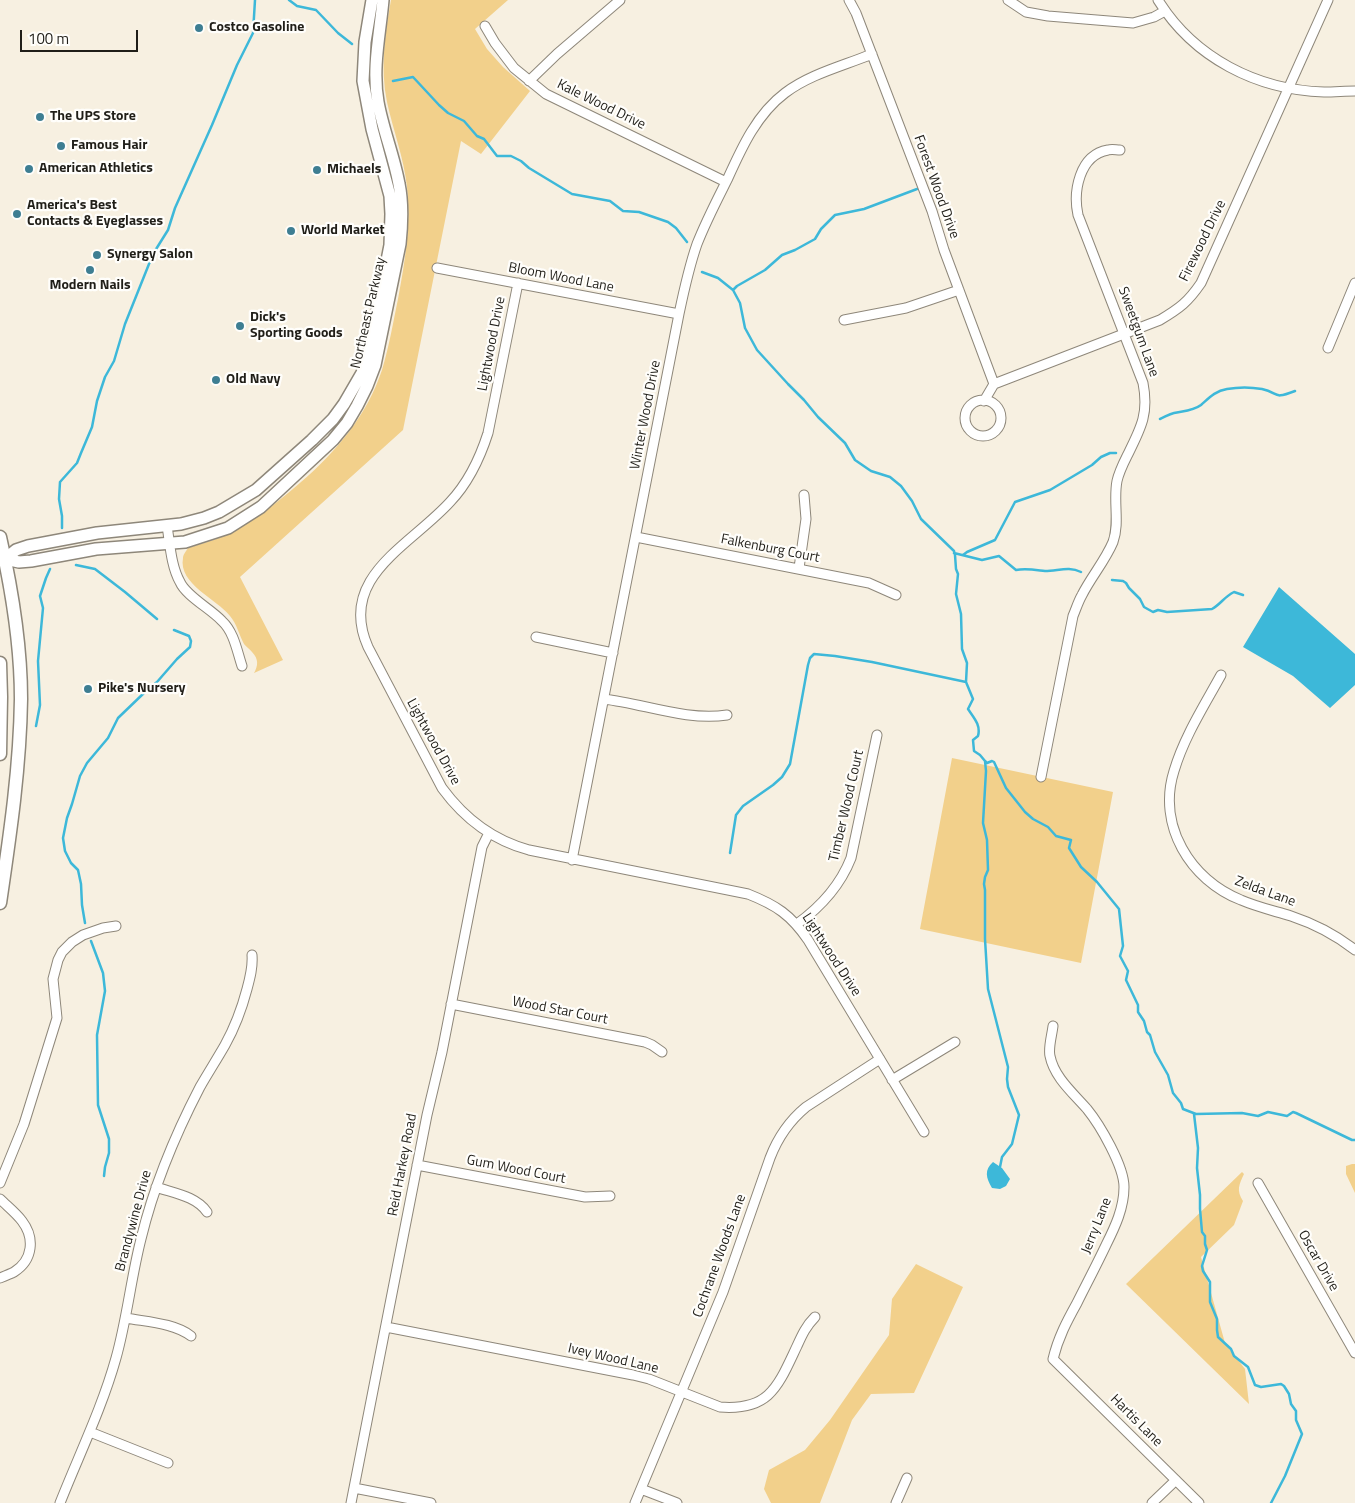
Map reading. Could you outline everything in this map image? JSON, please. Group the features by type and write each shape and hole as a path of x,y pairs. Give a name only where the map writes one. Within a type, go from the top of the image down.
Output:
{"main road":[{"path":"0,537 2,559 15,621 21,697 18,773 0,903"},
{"path":"0,663 0,754"}],"street":[{"name":"Northeast Parkway","path":"2,559 22,548 62,539 97,533 167,526 189,522 219,512 256,490 312,440 333,419 353,390 362,373 370,347 390,245 390,196 364,92 365,42 372,0"},
{"name":"Northeast Parkway","path":"2,559 19,562 31,561 96,549 185,542 228,528 261,506 332,440 347,423 367,386 375,365 402,226 400,184 378,102 376,82 377,48 383,0"},
{"path":"529,81 557,54 620,0"},
{"name":"Forest Wood Drive","path":"849,0 856,13 932,211 944,250 994,384"},
{"path":"1008,0 1026,12 1048,16 1133,23 1154,17 1165,11"},
{"path":"1158,0 1165,11 1202,51 1245,75 1289,88 1324,92 1355,91"},
{"name":"Firewood Drive","path":"994,384 1160,320 1180,308 1201,283 1328,0"},
{"name":"Kale Wood Drive","path":"485,26 505,58 529,81 556,100 726,182"},
{"name":"Winter Wood Drive","path":"572,860 679,314 698,243 752,130 777,99 796,85 872,54"},
{"name":"Sweetgum Lane","path":"1040,777 1073,616 1081,596 1106,557 1114,539 1117,481 1145,414 1146,396 1143,383 1078,215 1076,205 1076,188 1080,174 1087,163 1101,152 1120,150"},
{"name":"Bloom Wood Lane","path":"437,268 679,314"},
{"name":"Lightwood Drive","path":"518,283 488,433 481,454 464,485 450,503 377,570 366,588 360,605 362,631 366,643 435,778 457,808 478,826 518,847 572,860 748,894 777,908 798,924 924,1132"},
{"path":"1328,348 1355,283"},
{"path":"844,320 906,308 959,290"},
{"path":"984,401 994,384"},
{"path":"978,401 984,401 990,402 998,409 1000,422 996,431 982,436 974,434 970,430 965,417 970,406 978,401"},
{"path":"798,568 806,519 804,495"},
{"path":"167,526 180,583 185,590 222,620 228,628 242,666"},
{"name":"Falkenburg Court","path":"636,537 869,583 882,587 896,595"},
{"path":"536,637 613,653"},
{"name":"Zelda Lane","path":"1220,676 1187,737 1173,772 1170,804 1178,841 1186,857 1202,876 1214,886 1242,900 1318,926 1355,950"},
{"path":"604,699 697,717 727,715"},
{"name":"Timber Wood Court","path":"798,924 825,901 847,868 851,858 877,735"},
{"name":"Reid Harkey Road","path":"351,1503 482,847 489,833"},
{"path":"0,1183 24,1124 57,1018 53,979 58,960 62,952 72,942 83,935 116,926"},
{"name":"Brandywine Drive","path":"60,1503 90,1432 116,1359 126,1318 140,1239 167,1155 205,1077 225,1044 240,1013 251,974 252,955"},
{"name":"Wood Star Court","path":"451,1004 644,1042 662,1052"},
{"name":"Jerry Lane","path":"1053,1026 1049,1054 1053,1066 1067,1088 1088,1111 1107,1140 1120,1167 1124,1186 1123,1201 1116,1222 1097,1264 1062,1331 1053,1359"},
{"path":"892,1080 954,1042"},
{"name":"Cochrane Woods Lane","path":"635,1503 723,1292 770,1158 781,1135 796,1115 806,1107 880,1059"},
{"name":"Gum Wood Court","path":"417,1165 585,1197 610,1196"},
{"name":"Oscar Drive","path":"1258,1183 1355,1353"},
{"path":"156,1187 191,1199 203,1206 207,1212"},
{"path":"0,1199 21,1219 29,1231 31,1242 29,1252 23,1263 15,1271 0,1278"},
{"name":"Ivey Wood Lane","path":"386,1327 633,1374 720,1407 744,1407 756,1404 776,1389 805,1329 815,1317"},
{"path":"126,1318 177,1328 191,1336"},
{"name":"Hartis Lane","path":"1053,1359 1199,1503"},
{"path":"90,1432 168,1464"},
{"path":"896,1503 907,1478"},
{"path":"1152,1503 1176,1480"},
{"path":"354,1488 431,1503"},
{"path":"641,1489 677,1503"}],"shaded area":[{"path":"391,0 508,0 475,29 487,49 503,67 530,91 481,154 461,141 403,430 240,577 283,660 254,673 257,662 256,657 244,644 230,616 186,576 183,567 183,557 188,548 235,531 264,512 327,458 359,417 376,386 382,370 391,335 403,271 408,215 406,176 385,89 385,38"},
{"path":"952,758 1113,792 1081,963 920,929"},
{"path":"1355,1164 1355,1193 1346,1174 1346,1166"},
{"path":"1242,1172 1244,1174 1239,1191 1243,1201 1234,1225 1201,1257 1225,1343 1245,1369 1249,1404 1126,1284"},
{"path":"916,1264 963,1287 914,1393 871,1394 852,1420 820,1503 771,1503 764,1489 769,1470 805,1450 830,1420 889,1335 892,1299"}],"water":[{"path":"1279,587 1355,654 1355,685 1330,708 1293,676 1243,647"},
{"path":"993,1162 1002,1168 1010,1179 1006,1186 1000,1189 992,1188 988,1181 987,1171"}],"waterway":[{"path":"62,528 59,499 60,482 77,463 92,427 97,401 105,377 114,361 125,324 153,254 168,230 175,208 237,65 253,33 255,0"},
{"path":"289,0 297,6 316,10 338,33 352,44"},
{"path":"393,81 413,77 448,113 464,121 477,136 484,139 497,156 511,156 521,161 529,168 572,194 610,201 623,211 639,212 668,222 676,228 687,242"},
{"path":"733,290 765,270 782,255 815,239 821,229 835,215 864,209 917,189"},
{"path":"702,272 718,278 733,290 740,303 745,328 757,350 818,417 845,443 855,460 871,471 890,477 901,486 912,501 921,519 954,551 958,574 956,594 961,614 962,649 967,663 966,682 973,699 968,709 979,728 978,736 973,740 974,751 985,761 986,771 983,823 987,840 988,870 984,884 988,989 1008,1067 1008,1087 1019,1115 1012,1144 1002,1157 1000,1167"},
{"path":"1160,419 1172,413 1195,408 1216,393 1227,389 1258,388 1277,395 1295,391"},
{"path":"963,555 995,540 1015,502 1050,490 1092,465 1101,457 1110,453 1116,453"},
{"path":"954,553 982,560 999,556 1016,570 1045,571 1068,569 1081,572"},
{"path":"76,565 95,569 157,619"},
{"path":"36,726 40,705 38,661 43,608 40,596 50,569"},
{"path":"1112,580 1126,583 1140,599 1144,607 1153,612 1158,610 1167,612 1212,609 1234,592 1243,595"},
{"path":"85,923 78,870 71,863 65,851 63,838 67,818 80,776 87,763 108,738 118,718 157,682 190,647 191,641 189,636 174,630"},
{"path":"730,853 736,815 743,806 782,777 790,764 808,665 810,658 814,654 872,662 966,682"},
{"path":"985,761 987,763 994,762 1006,788 1025,812 1048,827 1056,836 1071,840 1069,848 1081,867 1097,882 1119,909 1123,946 1120,956 1128,971 1126,980 1138,1005 1138,1012 1150,1035 1155,1052 1168,1075 1173,1093 1183,1109 1196,1114 1242,1113 1258,1116 1268,1112 1287,1116 1293,1112 1355,1140"},
{"path":"91,941 103,973 105,991 97,1035 98,1105 109,1139 109,1153 104,1176"},
{"path":"1194,1114 1198,1148 1197,1168 1202,1232 1205,1236 1207,1250 1202,1266 1210,1282 1210,1302 1217,1319 1218,1337 1231,1349 1234,1356 1248,1367 1255,1385 1261,1387 1281,1384 1284,1386 1296,1411 1296,1420 1302,1434 1285,1476 1271,1503"}],"place":[{"name":"Costco Gasoline","path":"199,28"},
{"name":"The UPS Store","path":"40,117"},
{"name":"Famous Hair","path":"61,146"},
{"name":"American Athletics","path":"29,169"},
{"name":"Michaels","path":"317,170"},
{"name":"America's Best Contacts & Eyeglasses","path":"17,214"},
{"name":"World Market","path":"291,231"},
{"name":"Synergy Salon","path":"97,255"},
{"name":"Modern Nails","path":"90,270"},
{"name":"Dick's Sporting Goods","path":"240,326"},
{"name":"Old Navy","path":"216,380"},
{"name":"Pike's Nursery","path":"88,689"}]}
